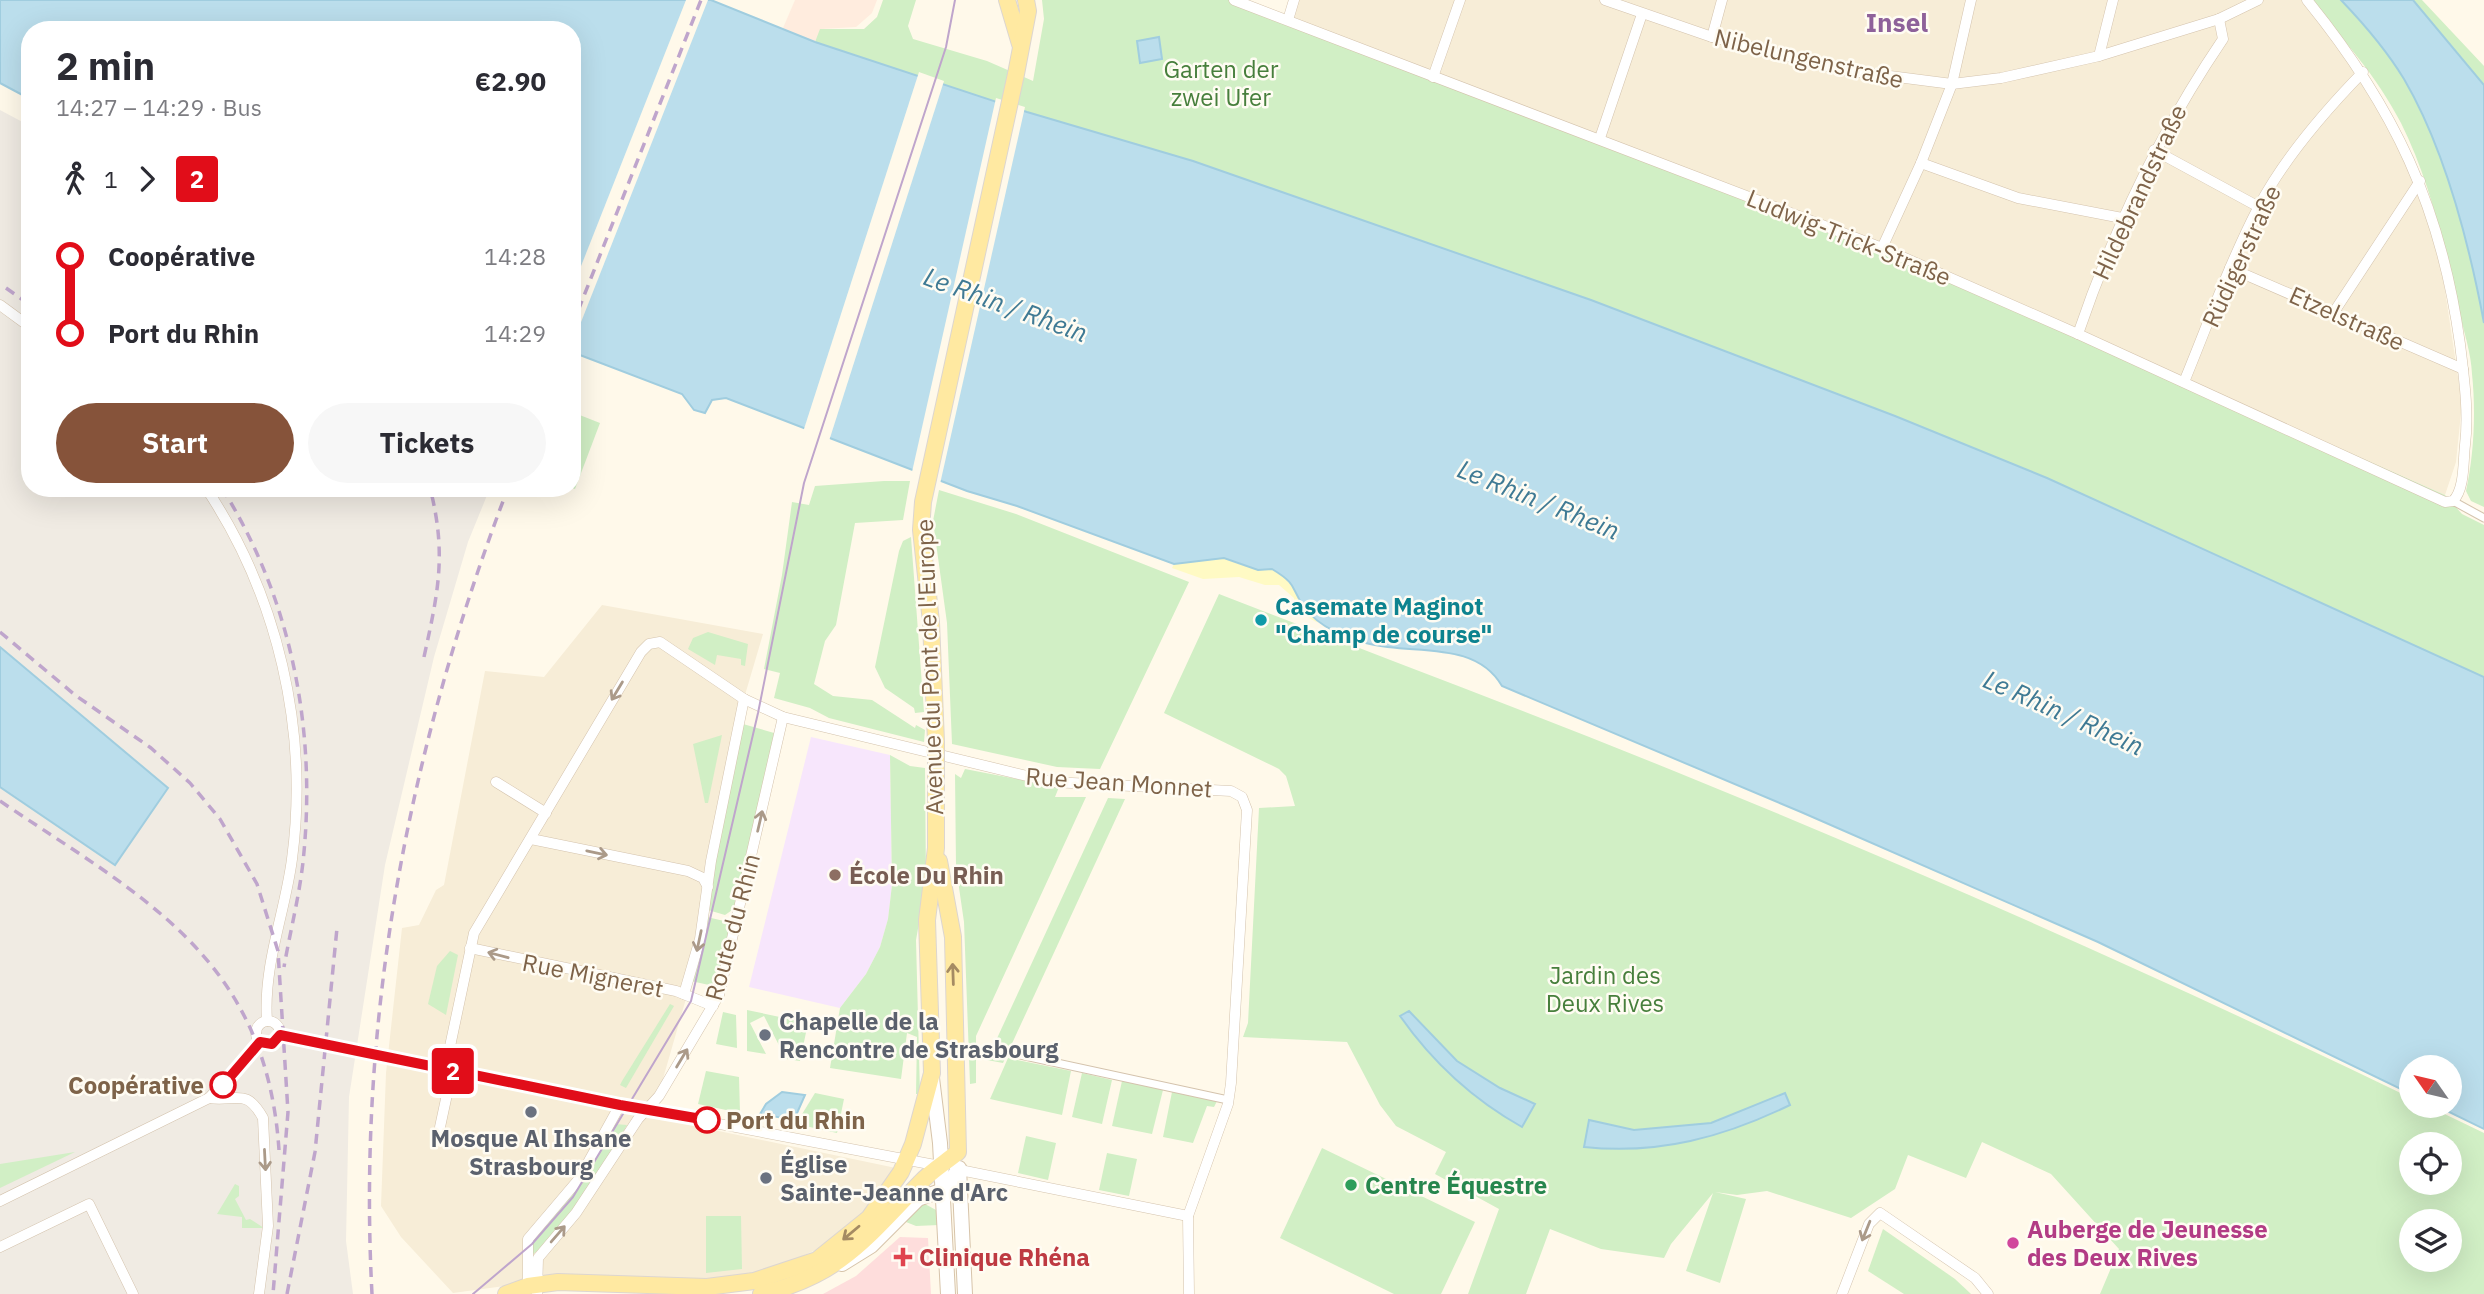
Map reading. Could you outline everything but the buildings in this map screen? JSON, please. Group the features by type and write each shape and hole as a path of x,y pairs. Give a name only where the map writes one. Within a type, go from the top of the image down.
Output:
{"main road":[{"path":"1007,0 1021,47"},
{"name":"Avenue du Pont de l'Europe","path":"506,1294 558,1282 707,1287 776,1275 817,1260 853,1233 879,1205 906,1160 932,1073 927,920 936,848 936,742 931,622 921,530 926,486 1021,47 1028,11 1026,0"},
{"name":"Avenue du Pont de l'Europe","path":"936,848 951,915 965,1294"},
{"path":"932,1073 943,1190 948,1294"},
{"path":"818,1273 864,1241 923,1180 958,1153"},
{"path":"761,1294 788,1288 861,1254 918,1199 943,1190 959,1170"}],"street":[{"name":"Ludwig-Trick-Straße","path":"1234,0 1882,248 2078,334 2445,502 2453,501"},
{"path":"1288,20 1294,0"},
{"path":"1433,77 1460,0"},
{"name":"Nibelungenstraße","path":"1605,0 1712,37 1843,70 1952,84 2001,78 2099,56 2219,19 2258,0"},
{"path":"1712,37 1721,0"},
{"path":"1882,248 1921,163 1952,84 1971,0"},
{"path":"2099,56 2113,0"},
{"path":"2307,0 2363,72 2420,181 2447,277 2463,369 2468,424 2459,488 2453,501 2484,518"},
{"path":"1600,138 1642,14"},
{"name":"Hildebrandstraße","path":"2078,334 2104,258 2154,150 2223,39 2219,19"},
{"name":"Rüdigerstraße","path":"2184,382 2230,268 2259,207 2324,113 2363,72"},
{"path":"2154,150 2259,207"},
{"path":"1921,163 2018,198 2122,218"},
{"path":"2334,312 2420,181"},
{"name":"Etzelstraße","path":"2230,268 2463,369"},
{"path":"0,305 21,320"},
{"path":"211,497 238,543 264,604 284,670 293,725 296,823 287,890 265,991 267,1021"},
{"name":"Rue Jean Monnet","path":"545,813 641,652 649,644 660,642 744,699 783,718 1052,782 1231,791 1242,797 1247,810 1240,965 1228,1100 1188,1216 1189,1294"},
{"name":"Route du Rhin","path":"684,995 700,939 744,699"},
{"name":"Route du Rhin","path":"532,1290 538,1258 576,1213 638,1119 659,1097 713,1006 726,964 783,718"},
{"path":"440,1127 474,933 545,813 496,782"},
{"path":"531,839 688,871 703,878 708,887"},
{"name":"Rue Migneret","path":"470,948 684,995 713,1006"},
{"path":"267,1021 278,1026 280,1035"},
{"path":"267,1021 257,1027 256,1036 260,1042 272,1044 280,1035"},
{"path":"280,1035 620,1105 1188,1216"},
{"path":"0,1201 209,1098 260,1042"},
{"path":"1012,1053 1228,1100"},
{"path":"209,1098 240,1096 256,1106 263,1118 268,1226 259,1294"},
{"path":"532,1290 528,1239 579,1180 620,1105"},
{"path":"0,1247 89,1204 133,1294"},
{"path":"1842,1294 1869,1224 1875,1215 1883,1213 1975,1278 1988,1294"}],"shaded area":[{"path":"795,0 877,0 872,13 856,27 821,29 815,42 783,28"},
{"path":"1290,0 2307,0 2370,80 2410,161 2440,258 2462,403 2456,462 2445,495 2071,329 1286,15"},
{"path":"0,110 21,121 21,497 486,497 468,542 434,657 385,865 349,1097 346,1241 353,1294 0,1294"},
{"path":"602,605 763,634 737,722 698,957 652,1117 896,1168 863,1213 820,1248 770,1271 708,1282 569,1277 453,1293 401,1237 381,1206 386,1073 402,928 419,925 436,890 444,885 485,671 544,677"},
{"name":"École Du Rhin","path":"811,737 890,755 892,885 888,919 880,947 866,974 840,1008 749,987"},
{"name":"Clinique Rhéna","path":"900,1237 928,1238 931,1294 823,1294 856,1276"}],"green space":[{"name":"Garten der zwei Ufer","path":"883,0 916,0 908,26 913,39 987,61 1033,81 1044,19 1042,0 1235,0 1606,141 2071,329 2445,495 2462,514 2484,525 2484,677 2047,478 1895,416 1591,300 815,42 820,29 864,29 877,17"},
{"path":"2307,0 2422,0 2484,66 2484,507 2471,501 2466,491 2474,433 2470,358 2442,239 2420,168 2401,123 2381,90 2346,43"},
{"path":"581,416 600,423 581,473"},
{"path":"910,481 903,520 855,523 836,625 825,641 814,684 833,696 872,700 915,728 916,725 925,730 924,742 829,718 810,708 774,698 780,673 764,669 782,575 792,502 809,505 815,486"},
{"path":"939,490 1016,514 1189,582 1100,769 1057,767 952,744 947,623 933,521"},
{"path":"911,537 924,712 915,713 914,708 885,688 875,667 899,551 903,541"},
{"name":"Jardin des Deux Rives","path":"1219,594 1674,771 2045,928 2399,1092 2399,1118 2453,1118 2484,1133 2484,1294 2100,1294 2119,1249 2051,1174 1982,1142 1966,1178 1908,1155 1895,1189 1851,1218 1767,1191 1737,1195 1715,1192 1746,1199 1720,1283 1686,1271 1713,1193 1671,1244 1664,1258 1601,1249 1550,1229 1526,1294 1468,1294 1499,1209 1435,1174 1446,1152 1396,1126 1380,1105 1347,1042 1243,1037 1248,1023 1259,808 1295,806 1286,776 1279,769 1164,713"},
{"path":"708,632 748,644 745,666 741,665 741,659 717,655 715,665 688,649 693,638"},
{"path":"743,724 774,733 765,791 735,908 725,915 708,910 714,863"},
{"path":"722,735 708,803 705,803 693,744"},
{"path":"890,755 910,766 925,768 926,883 916,940 920,1094 916,1094 917,1037 907,1033 901,1079 830,1068 840,1008 866,974 880,947 888,919 892,885"},
{"path":"965,769 1059,787 1055,797 1086,797 976,1036 976,1083 970,1084 964,922 956,867 955,774 961,778"},
{"path":"1108,798 1125,799 1003,1063 987,1060"},
{"path":"735,915 718,987 691,981 707,917 724,921"},
{"path":"450,951 458,955 446,1015 428,1004 437,966"},
{"path":"670,1004 674,1006 626,1088 620,1085 622,1081"},
{"path":"747,1010 808,1023 800,1061 786,1059 764,1016 750,1023 766,1054 747,1051"},
{"path":"723,1012 736,1015 737,1048 716,1044"},
{"path":"1008,1058 1071,1071 1062,1115 990,1099"},
{"path":"706,1071 739,1077 740,1113 698,1104"},
{"path":"1082,1073 1112,1080 1102,1124 1072,1117"},
{"path":"1122,1081 1163,1090 1152,1134 1112,1126"},
{"path":"1172,1092 1217,1101 1214,1107 1207,1106 1193,1143 1163,1137"},
{"path":"815,1093 844,1099 837,1133 796,1124"},
{"path":"615,1124 627,1125 597,1177 561,1227 532,1255 530,1249 534,1236 578,1187"},
{"path":"1026,1136 1056,1143 1048,1180 1018,1173"},
{"name":"Centre Équestre","path":"1322,1148 1475,1222 1441,1294 1394,1294 1280,1238"},
{"path":"75,1152 0,1188 0,1164"},
{"path":"1107,1153 1137,1159 1129,1196 1099,1190"},
{"path":"235,1184 239,1186 239,1196 235,1199 246,1220 250,1219 264,1228 242,1228 242,1217 217,1214"},
{"path":"925,1204 936,1210 939,1225 916,1226 901,1220 911,1207"},
{"path":"706,1216 741,1216 742,1269 706,1273"},
{"path":"1883,1229 1955,1279 1971,1294 1904,1294 1868,1271"}],"sand":[{"path":"1224,558 1258,570 1272,569 1289,579 1303,606 1318,623 1295,610 1294,598 1279,585 1265,585 1239,577 1203,579 1172,568 1174,564"}],"water":[{"name":"Le Rhin / Rhein","path":"0,0 711,0 815,42 1027,112 1193,161 1591,300 1895,416 2047,478 2484,677 2484,1129 2462,1118 2462,1055 2399,1055 2399,1088 2098,942 1801,812 1502,686 1490,671 1460,655 1387,647 1343,635 1311,615 1291,583 1272,569 1258,570 1224,558 1174,564 1017,506 967,491 726,398 712,400 705,413 694,410 682,394 581,355 581,21 21,21 21,94 0,83"},
{"path":"2341,0 2413,0 2484,85 2484,323 2463,229 2432,135 2404,79 2375,38"},
{"path":"1159,37 1162,59 1140,63 1137,41"},
{"path":"0,647 168,788 115,865 0,787"},
{"path":"1409,1011 1457,1061 1500,1088 1535,1104 1522,1127 1470,1092 1440,1064 1400,1016"},
{"path":"782,1092 805,1095 794,1120 760,1114 766,1104"},
{"path":"1785,1093 1790,1105 1741,1126 1690,1141 1639,1148 1584,1147 1589,1120 1634,1130 1711,1123"}],"pier":[{"path":"686,0 708,0 581,322 581,266"},
{"path":"919,72 944,81 829,441 803,432"},
{"path":"996,98 1025,107 940,484 912,472"}],"tram line":[{"path":"473,1294 532,1244 573,1197 691,1001 758,713 804,483 946,47 955,0"}],"railway":[{"path":"581,303 701,0"},
{"path":"6,288 21,299"},
{"path":"227,497 266,575 282,621 302,716 306,764 303,862 284,967"},
{"path":"424,657 439,573 438,533 432,497"},
{"path":"372,1294 369,1190 373,1087 382,985 397,884 443,684 473,586 505,497"},
{"path":"0,632 75,695 151,748 190,783 220,819 257,884 278,951 288,1112 273,1294"},
{"path":"0,801 102,869 147,903 188,939 222,980 250,1028 269,1084 279,1150"},
{"path":"287,1294 315,1152 337,928"}],"bus line":[{"name":"2","path":"223,1085 260,1042 265,1045 275,1043 280,1035 583,1098 707,1120"}],"place":[{"name":"Casemate Maginot \"Champ de course\"","path":"1261,620"},
{"name":"École Du Rhin","path":"835,875"},
{"name":"Chapelle de la Rencontre de Strasbourg","path":"765,1035"},
{"name":"Coopérative","path":"223,1085"},
{"name":"Mosque Al Ihsane Strasbourg","path":"531,1112"},
{"name":"Port du Rhin","path":"707,1120"},
{"name":"Église Sainte-Jeanne d'Arc","path":"766,1178"},
{"name":"Centre Équestre","path":"1351,1185"},
{"name":"Auberge de Jeunesse des Deux Rives","path":"2013,1243"},
{"name":"Clinique Rhéna","path":"903,1257"}],"district":[{"name":"Insel","path":"1897,22"}]}
